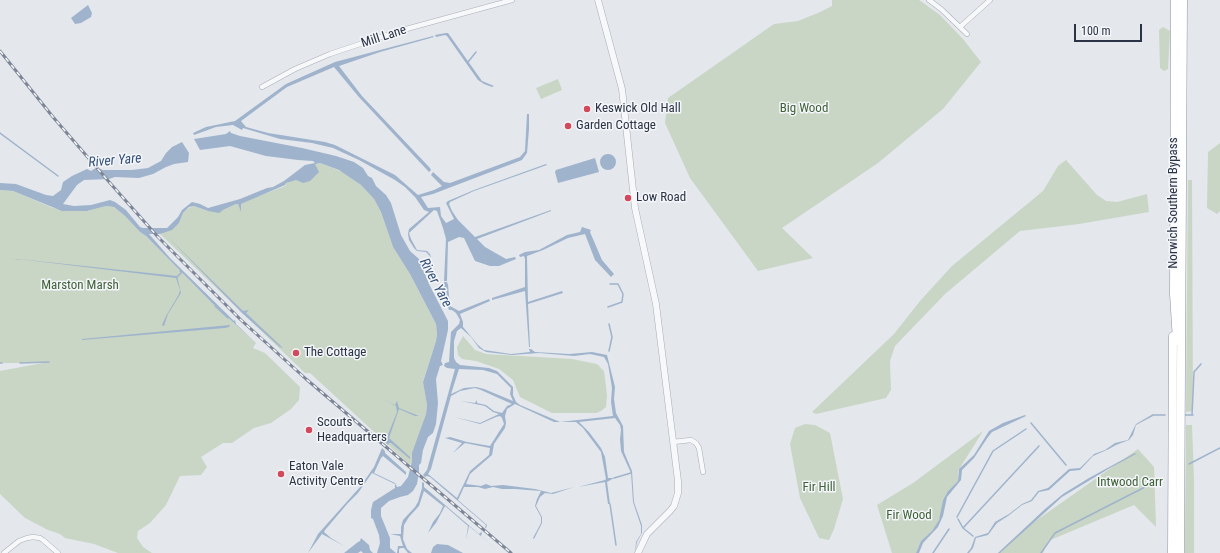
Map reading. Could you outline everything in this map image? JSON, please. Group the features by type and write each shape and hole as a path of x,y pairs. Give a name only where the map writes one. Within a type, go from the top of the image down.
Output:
{"highway":[{"name":"Norwich Southern Bypass","path":"1175,0 1174,294 1178,413 1180,553"},
{"name":"Norwich Southern Bypass","path":"1178,413 1183,0"},
{"path":"1172,553 1178,413"}],"street":[{"name":"Mill Lane","path":"262,87 295,69 330,54 399,31 512,0"},
{"path":"598,0 622,89 635,208 656,304 678,481 677,500 670,511 647,534 638,553"},
{"path":"928,0 941,9 967,34"},
{"path":"960,27 990,0"},
{"path":"673,442 691,440 696,443 699,448 703,472"},
{"path":"4,553 23,540 33,537 40,538 58,553"}],"green space":[{"name":"Big Wood","path":"832,0 919,0 940,15 963,39 981,62 943,109 878,163 782,228 813,258 758,271 690,178 665,123 668,98 774,24 798,21 818,13 832,6"},
{"path":"1163,27 1170,31 1168,69 1164,71 1160,68 1159,30"},
{"path":"558,79 562,90 541,99 536,88"},
{"path":"1220,143 1220,211 1217,214 1207,208 1208,152"},
{"path":"1066,160 1097,195 1106,201 1117,202 1147,194 1149,212 1079,224 1020,231 945,294 895,346 890,361 891,390 886,398 816,414 812,412 894,334 920,301 952,266 1043,191 1058,166"},
{"path":"320,163 343,172 361,185 374,199 381,212 393,247 410,274 436,324 436,341 423,381 427,405 426,414 410,465 310,373 305,373 160,234 179,223 183,213 189,208 194,206 208,211 223,210 238,204 241,211 241,204 285,186 286,183 290,181 296,180 301,182 314,165"},
{"path":"1188,180 1192,180 1193,411 1186,412"},
{"name":"Marston Marsh","path":"0,190 13,191 53,208 87,211 106,206 114,207 146,236 212,303 256,343 253,348 265,353 300,387 299,400 291,409 271,423 254,428 232,443 223,443 201,457 207,467 201,475 180,476 166,505 150,523 138,531 137,538 143,547 152,553 118,553 94,544 65,538 60,534 48,530 25,518 0,494 0,371 43,363 0,363"},
{"path":"463,336 475,350 486,354 572,359 597,364 604,371 607,395 606,407 596,413 552,413 520,397 513,380 499,369 476,361 462,359 458,355 457,347"},
{"name":"Fir Hill","path":"805,424 815,425 830,433 843,499 829,540 819,538 800,498 790,444 795,428"},
{"path":"1186,425 1192,425 1194,553 1185,553"},
{"name":"Fir Wood","path":"983,431 958,471 958,481 948,491 943,500 941,515 937,524 921,541 916,553 892,553 877,505 913,483"},
{"name":"Intwood Carr","path":"1138,449 1154,467 1156,527 1134,505 1048,541 1043,553 998,553 1024,529"}],"water":[{"path":"88,5 92,13 91,17 81,23 75,24 71,18"},
{"path":"448,33 482,81 494,86 492,87 484,84 478,80 447,36 436,37 435,35"},
{"path":"433,36 434,37 380,52 339,66 362,96 430,168 431,170 429,172 358,96 334,67 287,87 241,121 246,127 268,133 335,145 395,175 418,195 442,186 431,175 433,172 444,182 450,183 520,157 525,151 527,114 529,114 527,153 522,160 433,194 421,197 428,208 440,207 441,216 446,223 454,219 446,203 448,201 474,190 546,164 547,165 474,191 450,202 449,204 458,220 475,237 551,210 477,239 485,247 506,259 515,257 516,259 499,266 490,266 475,261 464,238 459,237 448,242 447,281 444,281 446,239 437,211 434,210 409,233 417,250 427,251 430,254 431,259 426,252 417,251 414,248 409,240 408,234 409,229 429,212 424,210 415,197 395,180 359,160 333,148 312,143 280,139 243,128 242,130 233,125 216,127 194,135 193,133 206,127 235,121 286,84 335,62"},
{"path":"230,131 231,133 240,136 336,156 354,162 363,168 391,203 401,235 410,251 419,259 429,284 448,321 448,330 441,361 443,365 440,366 436,379 438,403 436,424 433,433 428,437 423,450 421,463 419,465 417,484 413,491 408,495 389,501 381,508 381,516 390,538 390,548 396,553 377,553 380,543 379,535 373,519 371,518 373,502 395,488 395,484 372,473 358,493 324,532 344,546 322,534 308,553 318,534 360,487 374,467 382,448 385,453 406,472 406,475 383,456 374,473 395,483 397,487 401,486 408,477 412,461 412,453 426,414 427,405 423,382 436,341 436,324 410,274 393,247 381,212 374,199 361,185 339,170 320,163 315,165 319,172 310,181 303,183 296,180 286,183 285,185 241,204 241,212 238,204 219,213 194,206 189,207 183,213 179,223 172,230 160,234 149,234 170,258 234,321 235,320 236,324 256,343 212,303 146,236 114,207 106,206 87,211 62,211 13,191 0,190 0,183 16,184 46,195 53,196 61,190 63,182 87,169 91,171 94,169 132,170 148,168 161,161 172,147 182,142 189,153 188,162 174,164 153,174 139,178 115,177 109,179 84,180 77,185 63,204 74,206 91,205 110,200 126,210 140,227 167,228 178,217 182,210 192,202 208,208 240,199 273,187 284,181 305,165 315,163 313,161 266,156 230,146 200,150 194,139 226,134"},
{"path":"608,154 614,156 616,162 614,168 608,170 602,168 600,162 602,156"},
{"path":"595,158 599,172 558,183 555,172 556,170"},
{"path":"582,227 591,230 590,232 602,260 614,274 611,277 595,260 585,234 568,238 527,256 528,302 562,291 563,293 528,304 529,347 525,291 492,300 492,298 525,287 525,259 524,256 520,257 519,255 525,252 539,250 567,235 580,232"},
{"path":"168,237 243,311 249,310 246,313 283,348 242,313"},
{"path":"18,259 177,276 181,293 168,314 164,326 162,325 166,316 180,290 176,278"},
{"path":"444,282 447,282 450,306 459,311 489,299 490,301 460,314 463,327 484,350 511,354 530,352 529,349 531,349 535,352 569,354 592,352 607,355 615,387 614,399 616,413 623,426 624,452 632,471 634,502 642,525 642,533 637,542 635,553 636,542 641,534 641,526 633,502 631,473 621,451 620,425 615,418 579,422 601,448 605,457 608,478 614,478 607,482 610,504 608,504 605,482 578,487 606,479 601,452 583,428 576,422 560,422 554,422 515,404 507,409 505,416 505,428 494,444 492,455 470,474 466,484 481,486 486,484 491,486 503,485 535,489 551,493 574,487 553,494 545,493 540,497 536,506 542,517 542,523 534,539 533,538 541,523 541,517 535,506 541,491 502,489 493,487 485,489 478,487 464,487 458,500 487,525 485,528 486,525 430,477 425,477 423,475 427,470 455,369 444,366 445,363 449,362 451,332 459,324 460,320 456,313 449,310 445,296","holes":["461,328 471,337 479,348 486,352 512,355 539,353 574,356 590,354 604,357 608,364 612,388 611,402 613,416 560,422 516,402 513,395 513,387 497,371 489,368 460,365 456,362 454,358 454,341 457,331","459,369 483,370 497,374 511,388 510,394 513,401 476,387 464,388 451,394","475,388 512,404 507,406 502,413 494,411 486,405 477,403 477,400 475,403 461,401 485,406 493,412 499,414 480,423 454,417 480,424 500,416 504,424 490,446 450,437 445,438 462,443 453,453 465,443 490,448 489,455 470,471 457,498 428,474 431,469 451,396 460,391"]},
{"path":"230,325 229,327 225,328 82,340 82,339"},
{"path":"383,399 395,405 397,401 399,408 419,416 415,416 399,409 389,438 410,457 410,459 391,443 388,445 385,442 397,412 396,406"},
{"path":"1153,414 1156,415 1136,425 1133,435 1129,440 1093,456 1080,470 1070,471 1049,490 1039,492 1032,501 1022,505 997,523 988,535 976,538 973,548 969,553 967,553 971,548 975,537 988,533 995,522 1022,504 1031,500 1038,491 1048,488 1069,469 1080,468 1094,454 1105,450 1115,443 1128,440 1136,424"},
{"path":"1025,415 1026,416 992,432 988,437 974,458 962,470 961,480 947,497 943,516 938,527 923,543 919,553 916,553 921,541 932,531 939,520 943,500 948,491 958,481 959,469 974,455 989,431 1003,423"},
{"path":"1135,453 1155,470 1136,454 1062,497 1000,553 998,553 1063,494"},
{"path":"422,482 424,483 424,487 479,534 481,532 481,536 501,553 469,526 466,540 468,526 445,506 436,523 428,533 443,506 424,491 419,506 404,525 403,539 407,549 412,553 408,553 404,548 401,548 399,549 399,553 397,553 398,546 403,546 400,536 390,534 401,534 403,520 418,502"},
{"path":"361,538 369,545 370,550 373,553 363,553 361,551 358,553 344,553 360,541"},
{"path":"437,544 448,545 463,553 431,553 433,547"}],"waterway":[{"path":"468,62 476,52"},
{"path":"0,133 58,176"},
{"path":"177,277 182,272 180,271"},
{"path":"608,307 622,302 623,294 618,284 610,284"},
{"path":"215,306 228,318"},
{"path":"609,324 612,337 609,351"},
{"path":"20,363 49,362"},
{"path":"1192,415 1194,372 1201,364"},
{"path":"1155,415 1165,415"},
{"path":"1185,415 1193,415"},
{"path":"1031,423 1066,465"},
{"path":"957,517 993,451 1026,429"},
{"path":"963,528 1039,446"},
{"path":"1189,464 1220,448"},
{"path":"614,478 631,473"},
{"path":"1041,553 1055,533 1147,486"},
{"path":"610,504 616,545"},
{"path":"958,519 963,528 973,536"},
{"path":"933,553 949,529"}],"railway":[{"path":"0,51 53,117 158,237 241,320 306,379 511,553"}],"place":[{"name":"Keswick Old Hall","path":"587,109"},
{"name":"Garden Cottage","path":"568,126"},
{"name":"Low Road","path":"628,198"},
{"name":"The Cottage","path":"296,353"},
{"name":"Scouts Headquarters","path":"309,430"},
{"name":"Eaton Vale Activity Centre","path":"281,474"}],"water label":[{"name":"River Yare","path":"115,161"},
{"name":"River Yare","path":"435,283"}]}
